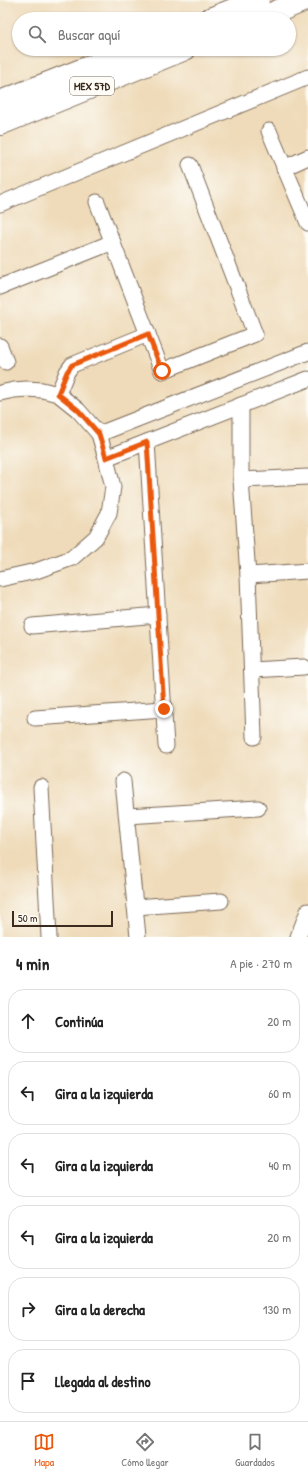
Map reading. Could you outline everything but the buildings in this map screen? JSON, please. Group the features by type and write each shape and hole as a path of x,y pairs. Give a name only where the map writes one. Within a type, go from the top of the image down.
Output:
{"highway":[{"path":"228,12 258,0"},
{"path":"276,12 305,0"},
{"name":"MEX 57D","path":"0,102 117,56"},
{"name":"MEX 57D","path":"0,124 168,56"}],"street":[{"path":"0,204 308,77"},
{"path":"269,130 308,223"},
{"path":"284,168 308,157"},
{"path":"98,202 162,371 255,334 190,165"},
{"path":"0,287 113,242"},
{"path":"58,394 67,372 72,365 148,334"},
{"path":"0,346 6,362"},
{"path":"99,434 308,352"},
{"path":"106,458 308,379"},
{"path":"0,393 27,389 42,390 58,394 78,410 99,434 113,487 109,513 96,537 72,558 36,571 0,580"},
{"path":"241,405 241,480 248,575 254,737"},
{"path":"147,442 166,746"},
{"path":"241,480 308,477"},
{"path":"248,575 308,571"},
{"path":"32,626 158,615"},
{"path":"252,670 304,667"},
{"path":"35,718 164,709"},
{"path":"123,781 138,937"},
{"path":"41,787 49,937"},
{"path":"127,816 258,808"},
{"path":"135,907 221,901"},
{"path":"298,937 308,911"}],"route":[{"path":"162,371 148,334 72,365 67,372 58,394 78,410 99,434 106,458 147,442 164,709"}]}
